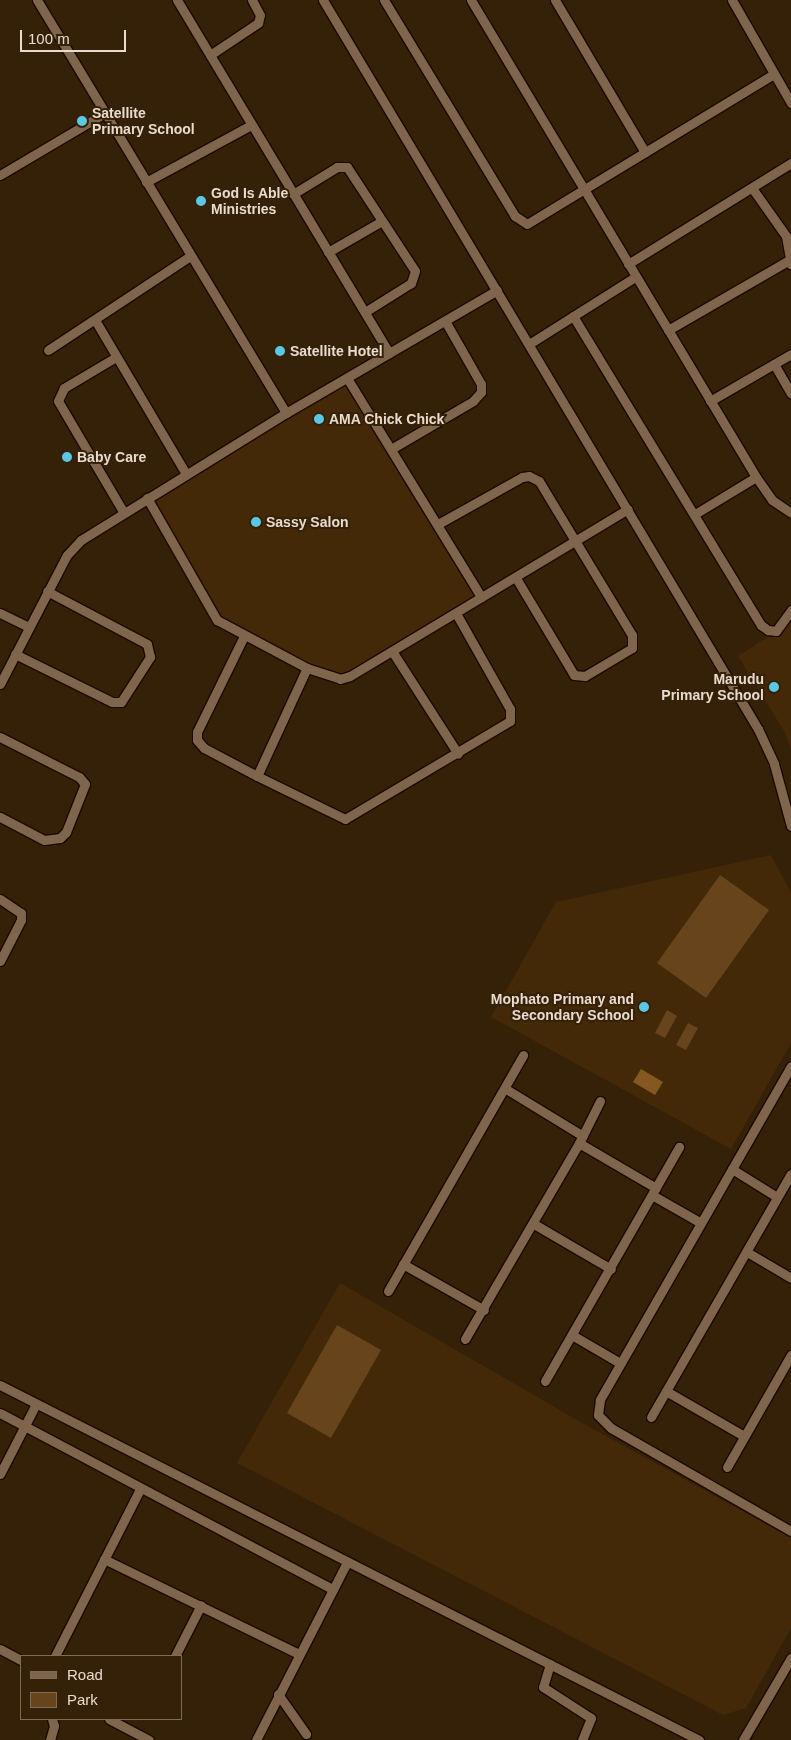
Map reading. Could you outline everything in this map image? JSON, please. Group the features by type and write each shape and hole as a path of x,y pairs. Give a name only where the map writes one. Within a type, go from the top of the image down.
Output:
{"street":[{"path":"37,0 286,413"},
{"path":"177,0 389,353"},
{"path":"210,55 258,23 260,15 252,0"},
{"path":"323,0 758,729 774,764 791,826"},
{"path":"384,0 518,219 527,224 534,222 774,74"},
{"path":"471,0 756,477 772,500 791,513"},
{"path":"556,0 645,152"},
{"path":"732,0 791,102"},
{"path":"2,171 105,113"},
{"path":"146,182 251,125"},
{"path":"628,264 791,163"},
{"path":"293,194 337,167 345,166 382,221 416,277 412,283 365,312"},
{"path":"668,330 790,263 786,236 752,188"},
{"path":"328,252 382,221"},
{"path":"48,350 190,256"},
{"path":"528,344 635,277"},
{"path":"0,684 47,591 73,547 147,498 286,413 497,290"},
{"path":"573,316 763,627 776,631 791,610"},
{"path":"95,320 186,474"},
{"path":"391,449 474,401 481,392 481,384 445,321"},
{"path":"710,401 791,354"},
{"path":"116,357 64,388 58,400 124,513"},
{"path":"774,364 791,394"},
{"path":"347,378 481,597"},
{"path":"438,524 529,476 542,484 578,540 634,641 632,648 582,677 571,672 516,578"},
{"path":"694,514 756,477"},
{"path":"147,498 210,611 217,620 307,668 340,679 392,651 516,578 628,509"},
{"path":"15,654 112,702 121,702 150,657 147,644 47,591"},
{"path":"0,613 29,627"},
{"path":"244,636 197,732 198,740 204,748 345,819 508,723 512,715 456,613"},
{"path":"392,651 458,754"},
{"path":"257,776 307,668"},
{"path":"0,737 79,777 85,784 66,832 52,841 44,840 0,817"},
{"path":"0,899 21,914 21,920 0,961"},
{"path":"388,1291 506,1089 523,1055"},
{"path":"791,1066 620,1363 600,1400 598,1414 604,1423 791,1531"},
{"path":"506,1089 701,1223"},
{"path":"465,1339 534,1224 600,1101"},
{"path":"545,1381 611,1269 679,1147"},
{"path":"732,1169 778,1197"},
{"path":"651,1417 791,1174"},
{"path":"534,1224 611,1269"},
{"path":"747,1252 791,1278"},
{"path":"403,1264 484,1310"},
{"path":"572,1335 620,1363"},
{"path":"726,1467 791,1355"},
{"path":"0,1385 699,1740"},
{"path":"666,1391 744,1436"},
{"path":"0,1474 36,1404"},
{"path":"0,1413 140,1489 333,1589"},
{"path":"56,1655 140,1489"},
{"path":"104,1558 299,1654"},
{"path":"256,1740 347,1562"},
{"path":"176,1655 201,1605"},
{"path":"0,1649 20,1659"},
{"path":"745,1740 791,1658"},
{"path":"550,1664 542,1682 543,1687 591,1718 582,1740"},
{"path":"278,1694 306,1734"},
{"path":"50,1740 54,1726 52,1720"},
{"path":"111,1720 149,1740"}],"shaded area":[{"path":"347,378 481,597 340,679 217,620 147,498"},
{"name":"Marudu Primary School","path":"791,622 791,749 785,733 738,656"},
{"name":"Mophato Primary and Secondary School","path":"771,855 791,893 791,1043 731,1149 491,1017 556,902"},
{"path":"641,1069 663,1082 655,1095 633,1082"},
{"path":"340,1283 577,1420 791,1538 791,1628 746,1708 723,1715 237,1463"}],"green space":[{"path":"720,875 769,910 706,998 657,963"},
{"path":"667,1010 677,1016 665,1038 655,1033"},
{"path":"688,1023 698,1028 686,1050 676,1045"},
{"path":"337,1325 381,1350 331,1438 287,1413"}],"place":[{"name":"Satellite Primary School","path":"82,121"},
{"name":"God Is Able Ministries","path":"201,201"},
{"name":"Satellite Hotel","path":"280,351"},
{"name":"AMA Chick Chick","path":"319,419"},
{"name":"Baby Care","path":"67,457"},
{"name":"Sassy Salon","path":"256,522"},
{"name":"Marudu Primary School","path":"774,687"},
{"name":"Mophato Primary and Secondary School","path":"644,1007"}]}
